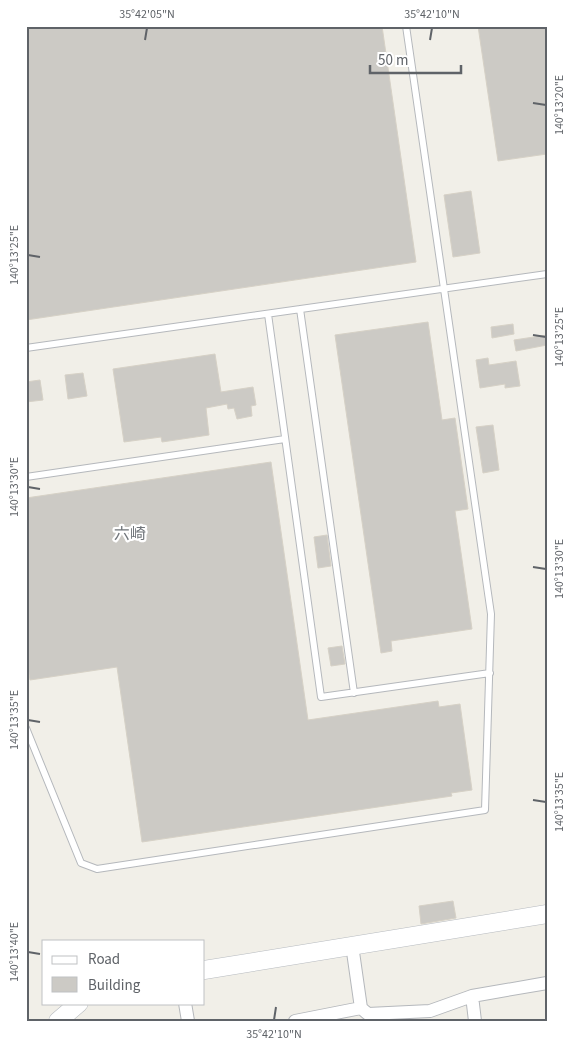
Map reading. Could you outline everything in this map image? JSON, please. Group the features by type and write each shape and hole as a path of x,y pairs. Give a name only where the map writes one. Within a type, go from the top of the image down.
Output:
{"street":[{"path":"205,970 547,914"},
{"path":"352,945 361,1008 368,1014 430,1011 472,996 547,983"},
{"path":"472,996 475,1021"},
{"path":"58,1021 78,1004"},
{"path":"185,1004 188,1021"},
{"path":"295,1021 361,1008"}],"lane":[{"path":"26,728 81,863 97,869 485,810 491,614 406,26"},
{"path":"26,348 547,274"},
{"path":"300,309 354,692"},
{"path":"268,314 321,697 490,673"},
{"path":"26,477 285,440"}],"building":[{"path":"26,26 382,26 416,262 26,320"},
{"path":"478,26 547,26 547,154 498,161"},
{"path":"471,191 480,253 453,257 444,195"},
{"path":"428,322 442,420 455,418 468,509 455,511 472,629 391,641 392,651 381,653 335,335"},
{"path":"513,324 514,334 492,338 491,327"},
{"path":"547,335 547,345 516,351 514,340"},
{"path":"215,354 221,392 253,387 256,405 251,406 252,416 237,419 234,408 228,409 227,404 206,408 209,435 162,442 161,437 124,442 113,369"},
{"path":"488,358 489,365 516,361 520,386 505,388 505,384 480,388 476,360"},
{"path":"83,373 87,396 68,399 65,375"},
{"path":"40,380 43,400 26,402 26,382"},
{"path":"493,425 499,470 483,473 476,427"},
{"path":"271,462 308,720 438,701 439,707 460,704 472,790 451,793 452,796 142,842 117,667 30,680 26,656 26,498"},
{"path":"327,535 331,566 318,568 314,537"},
{"path":"342,646 345,664 331,666 328,648"},
{"path":"453,901 456,918 421,924 419,906"}],"district":[{"name":"六崎","path":"130,533"}]}
